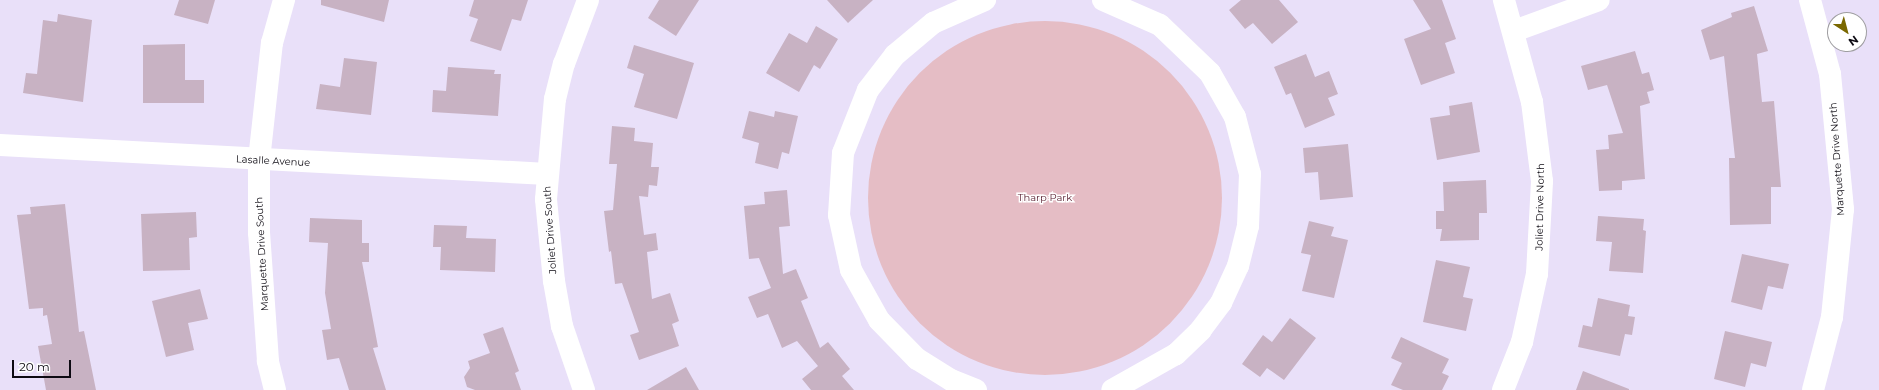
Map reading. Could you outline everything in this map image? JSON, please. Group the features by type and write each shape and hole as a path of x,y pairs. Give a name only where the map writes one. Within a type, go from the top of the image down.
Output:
{"street":[{"name":"Marquette Drive South","path":"275,390 268,361 259,234 259,160 272,43 284,0"},
{"name":"Joliet Drive South","path":"584,390 562,326 554,280 547,174 555,99 564,64 588,0"},
{"path":"976,390 951,380 917,359 879,320 851,270 839,215 843,153 868,90 895,55 933,23 985,0"},
{"path":"1103,0 1160,25 1210,73 1235,117 1250,174 1248,226 1238,266 1221,303 1201,330 1176,354 1112,390"},
{"name":"Joliet Drive North","path":"1504,0 1514,30 1539,144 1542,232 1529,315 1504,390"},
{"path":"1514,30 1599,0"},
{"name":"Marquette Drive North","path":"1810,0 1830,74 1843,209 1832,317 1813,390"},
{"name":"Lasalle Avenue","path":"0,145 259,160 547,174"}],"green space":[{"name":"Tharp Park","path":"1045,21 1080,24 1113,34 1144,51 1170,73 1192,99 1209,130 1219,163 1222,198 1219,233 1209,266 1192,297 1170,323 1144,345 1113,362 1080,372 1045,375 1010,372 977,362 946,345 920,323 898,297 881,266 871,233 868,198 871,163 881,130 898,99 920,73 946,51 977,34 1010,24"}],"building":[{"path":"179,0 215,0 208,24 174,15"},
{"path":"321,0 389,0 384,22 321,5"},
{"path":"474,0 528,0 521,21 512,19 501,51 470,41 478,19 469,16"},
{"path":"659,0 699,0 676,36 648,18"},
{"path":"827,0 873,0 848,23"},
{"path":"1241,0 1279,0 1298,22 1272,44 1253,23 1245,29 1229,10"},
{"path":"1413,0 1442,0 1456,39 1445,43 1455,73 1421,85 1404,39 1431,29"},
{"path":"1754,6 1768,51 1757,54 1762,102 1774,101 1781,187 1771,187 1771,224 1730,225 1729,158 1735,158 1724,56 1710,60 1701,30 1732,17 1731,13"},
{"path":"58,14 92,20 83,102 23,93 26,73 37,74 43,20 57,22"},
{"path":"816,26 838,39 820,69 814,65 799,92 766,73 789,33 807,43"},
{"path":"185,44 185,80 204,80 204,103 143,103 143,45"},
{"path":"634,45 694,63 677,119 634,107 644,74 627,68"},
{"path":"1635,51 1642,74 1649,72 1654,90 1647,92 1650,103 1640,106 1645,179 1622,181 1622,190 1599,191 1596,150 1609,149 1608,135 1623,133 1607,85 1588,90 1581,66"},
{"path":"1306,54 1315,77 1329,71 1338,94 1328,98 1335,115 1305,128 1291,93 1286,95 1274,67"},
{"path":"344,58 377,62 371,115 316,109 320,84 340,87"},
{"path":"448,67 495,70 494,74 501,74 498,116 432,112 433,90 446,91"},
{"path":"1472,102 1480,152 1437,160 1430,118 1450,115 1449,106"},
{"path":"749,111 774,117 775,111 798,116 789,154 782,152 778,169 755,163 759,143 742,138"},
{"path":"612,126 635,128 634,141 653,143 651,167 659,167 657,186 649,185 648,197 639,196 644,235 656,233 658,250 647,252 652,299 670,293 679,321 672,324 679,346 639,360 630,335 639,332 622,283 615,284 604,211 613,210 617,164 609,164"},
{"path":"1348,144 1353,197 1320,200 1318,172 1305,173 1303,148"},
{"path":"1486,180 1487,213 1479,213 1479,240 1440,241 1442,229 1436,229 1436,211 1444,211 1443,182"},
{"path":"787,190 790,226 779,227 783,274 796,269 808,298 801,301 820,348 828,342 850,369 842,376 854,390 811,390 802,379 818,366 797,341 782,348 768,314 757,318 748,297 771,288 759,258 749,259 744,206 765,204 764,192"},
{"path":"65,204 79,332 84,331 96,390 46,390 38,346 52,344 47,315 43,316 43,308 29,309 17,215 31,214 30,207"},
{"path":"196,212 197,237 189,238 190,270 143,271 141,214"},
{"path":"1598,216 1644,219 1643,230 1646,231 1643,273 1609,271 1612,242 1596,241"},
{"path":"310,218 362,220 362,243 369,243 369,262 362,262 378,347 373,348 386,390 349,390 339,358 327,360 322,330 331,329 325,293 328,243 309,242"},
{"path":"1309,221 1334,227 1331,236 1348,240 1334,298 1302,291 1311,255 1301,253"},
{"path":"434,225 467,226 466,238 496,239 495,272 440,270 441,247 433,247"},
{"path":"1742,254 1789,264 1783,289 1768,286 1762,310 1731,302"},
{"path":"1436,260 1470,267 1463,297 1473,299 1466,331 1423,322"},
{"path":"200,289 208,319 188,323 194,350 166,357 152,301"},
{"path":"1598,298 1630,305 1628,316 1635,317 1632,335 1625,334 1620,356 1578,347 1583,325 1592,327"},
{"path":"1290,318 1316,338 1284,380 1267,368 1260,377 1242,364 1263,335 1272,342"},
{"path":"503,327 519,371 515,373 521,390 475,390 467,387 464,377 470,368 468,361 490,353 483,334"},
{"path":"1725,331 1772,342 1766,367 1751,363 1745,387 1714,379"},
{"path":"1401,337 1449,359 1442,373 1449,376 1442,390 1403,390 1391,385 1402,363 1391,358"},
{"path":"686,367 699,390 647,390"},
{"path":"1583,371 1629,389 1629,390 1576,390"}]}
